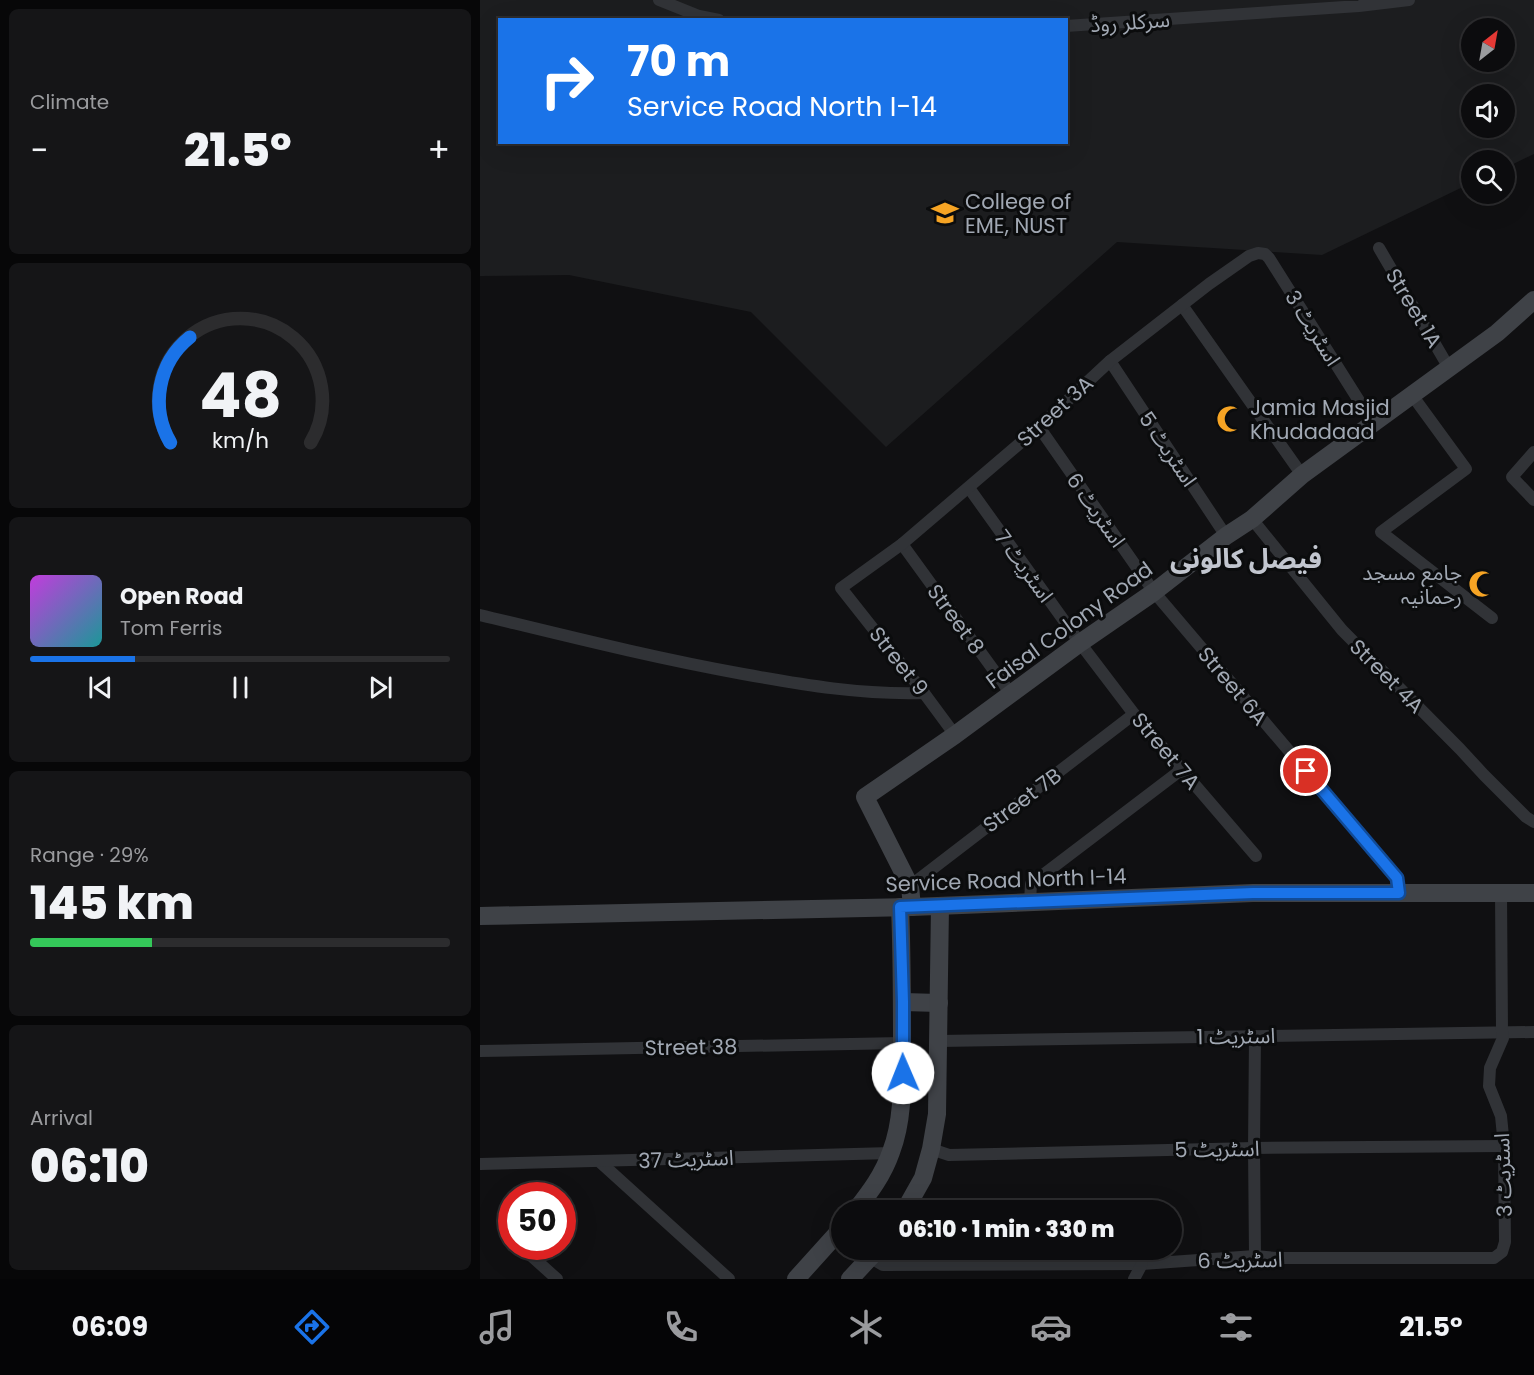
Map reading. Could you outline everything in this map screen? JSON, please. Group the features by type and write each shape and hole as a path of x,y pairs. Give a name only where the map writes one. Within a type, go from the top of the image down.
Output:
{"main road":[{"name":"Faisal Colony Road","path":"864,1200 877,1183 897,1134 902,1094 906,907 910,886 865,797 1154,592 1226,536 1252,519 1302,475 1532,308"},
{"name":"Service Road North I-14","path":"480,916 940,906 1253,893 1534,893"},
{"path":"911,1200 923,1178 937,1114 940,906"},
{"path":"903,1002 939,1003"},
{"path":"796,1279 831,1240"},
{"path":"850,1279 868,1260"}],"street":[{"path":"659,0 709,18"},
{"name":"سرکلر روڈ","path":"1068,26 1359,6 1409,0"},
{"name":"Street 1A","path":"1379,248 1449,368"},
{"name":"Street 3A","path":"841,588 902,544 1039,427 1110,361 1209,284 1249,256 1258,253 1265,254 1272,264"},
{"name":"اسٹریٹ 3","path":"1272,264 1373,423"},
{"path":"1182,305 1302,475"},
{"name":"اسٹریٹ 5","path":"1110,361 1226,536"},
{"path":"1412,395 1466,469 1382,532 1492,618"},
{"name":"اسٹریٹ 6","path":"1039,427 1154,592"},
{"path":"1534,452 1512,477 1534,500"},
{"name":"اسٹریٹ 7","path":"969,488 1080,643"},
{"name":"Street 4A","path":"1252,519 1342,630 1484,775 1526,817 1534,822"},
{"name":"Street 8","path":"902,544 1011,694"},
{"name":"Street 9","path":"841,588 955,735"},
{"name":"Street 6A","path":"1154,592 1397,878 1399,893"},
{"path":"480,615 691,665 805,686 877,693 924,693"},
{"name":"Street 7A","path":"1080,643 1134,714 1256,856"},
{"name":"Street 7B","path":"910,886 1134,714"},
{"path":"1030,902 1031,884 1181,770"},
{"name":"اسٹریٹ 3","path":"1501,893 1503,1038 1490,1068 1489,1086 1501,1116 1504,1146 1505,1242 1502,1252"},
{"name":"اسٹریٹ 1","path":"939,1041 1534,1032"},
{"path":"1255,1036 1255,1256"},
{"name":"Street 38","path":"480,1051 902,1043"},
{"name":"اسٹریٹ 5","path":"931,1149 949,1155 1254,1148 1504,1146"},
{"name":"اسٹریٹ 37","path":"480,1164 891,1153"},
{"path":"600,1162 729,1279"},
{"name":"اسٹریٹ 6","path":"879,1260 883,1265 1142,1264 1255,1256 1276,1258 1494,1258 1502,1252"},
{"path":"536,1260 557,1279"},
{"path":"1134,1279 1142,1264"}],"shaded area":[{"name":"College of EME, NUST","path":"480,0 1534,0 1534,154 1515,163 1515,150 1461,150 1461,188 1322,255 1117,242 886,447 751,312 569,275 480,276"}],"place":[{"name":"College of EME, NUST","path":"945,213"},
{"name":"Jamia Masjid Khudadaad","path":"1230,419"},
{"name":"جامع مسجد رحمانیہ","path":"1482,584"}],"district":[{"name":"فیصل کالونی","path":"1246,558"}],"route":[{"path":"903,1073 900,907 1253,893 1399,893 1397,878 1306,771"}]}
